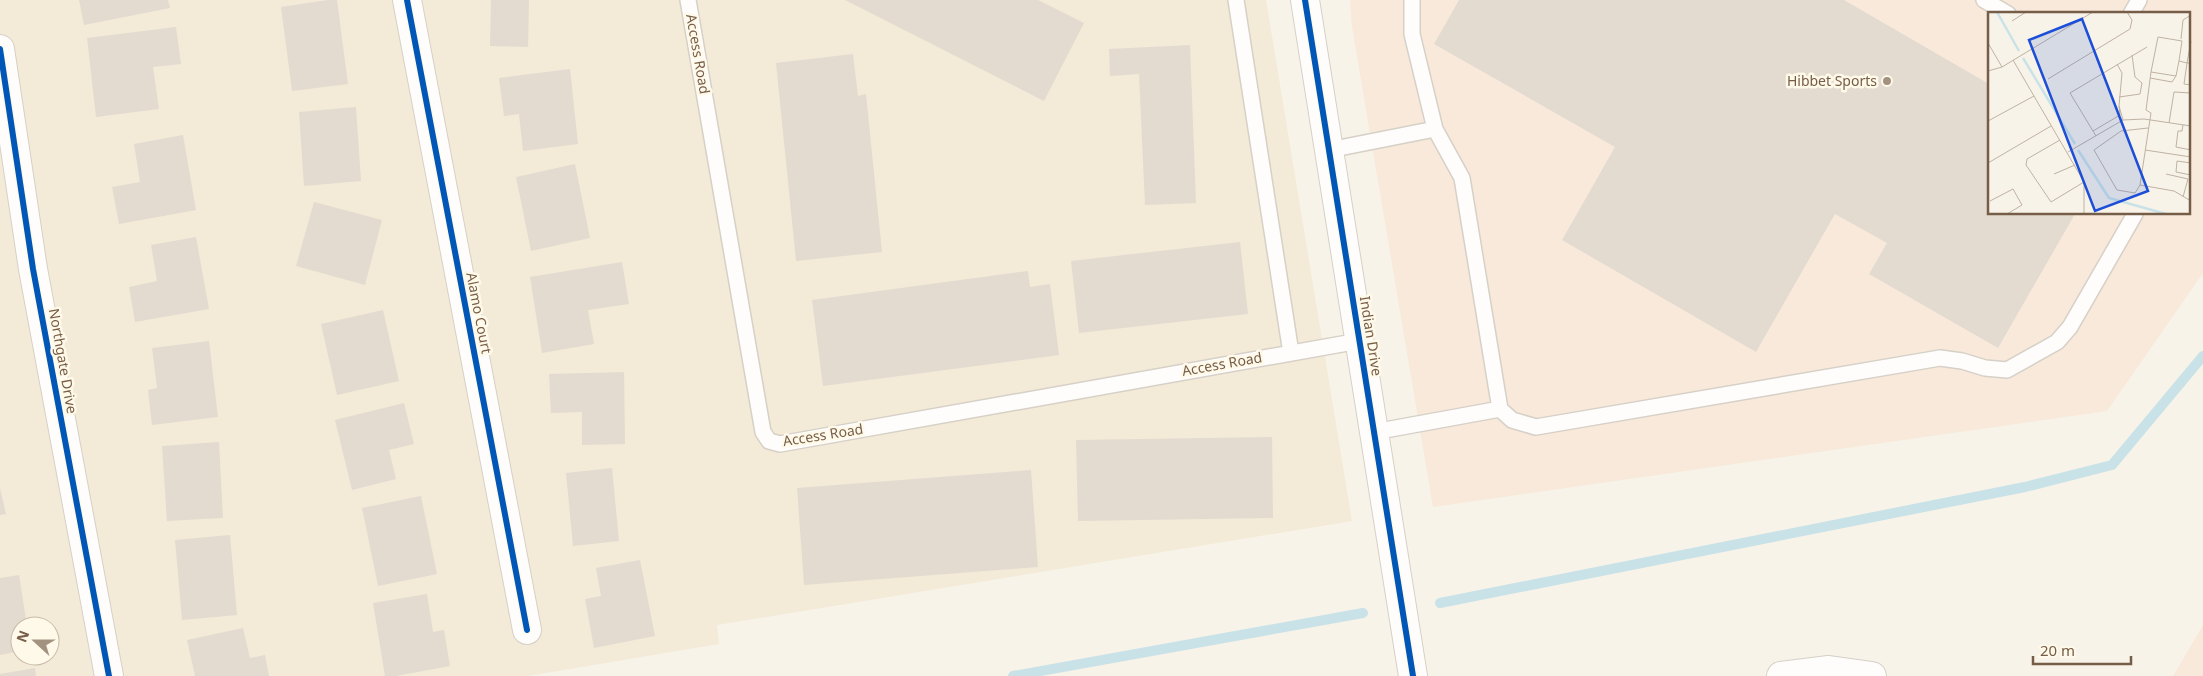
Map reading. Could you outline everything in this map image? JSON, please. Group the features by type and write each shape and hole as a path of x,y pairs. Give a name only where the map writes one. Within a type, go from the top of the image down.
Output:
{"street":[{"name":"Alamo Court","path":"408,0 526,630"},
{"name":"Indian Drive","path":"1305,0 1413,676"},
{"name":"Northgate Drive","path":"0,49 33,269 109,676"},
{"path":"1781,676 1830,673 1872,676"}],"lane":[{"name":"Access Road","path":"688,0 763,432 769,441 780,444 1360,341"},
{"path":"1236,0 1290,352"},
{"path":"1412,0 1412,34 1435,128 1462,178 1500,408 1512,420 1536,427 1940,358 1962,361 1985,368 2008,370 2057,342 2070,327 2134,215"},
{"path":"1984,0 2005,12"},
{"path":"2132,12 2139,0"},
{"path":"1329,150 1435,128"},
{"path":"1374,432 1500,408"}],"shaded area":[{"path":"0,0 1266,0 1352,521 717,625 719,644 528,676 0,676"},
{"path":"1350,0 2203,0 2203,273 2107,411 1433,507 1352,27"},
{"path":"2203,625 2203,676 2173,676"}],"building":[{"path":"79,0 168,0 170,8 84,25"},
{"path":"337,0 348,84 292,91 281,7"},
{"path":"491,0 529,0 528,47 490,46"},
{"path":"845,0 1038,0 1084,23 1044,101"},
{"path":"1459,0 1844,0 1988,83 1988,215 2074,215 1998,348 1869,274 1887,243 1835,214 1756,352 1562,240 1615,147 1434,44"},
{"path":"176,27 181,64 153,67 159,109 96,117 87,38"},
{"path":"1190,45 1196,203 1145,205 1139,74 1110,76 1109,49"},
{"path":"853,54 858,96 866,94 882,252 796,261 776,63"},
{"path":"570,69 578,144 523,151 519,114 504,116 499,78"},
{"path":"356,107 361,181 304,186 299,112"},
{"path":"183,135 196,210 119,224 112,187 140,182 134,144"},
{"path":"575,164 590,238 531,251 516,177"},
{"path":"314,202 382,220 365,285 296,266"},
{"path":"196,237 209,309 135,322 129,287 157,281 151,245"},
{"path":"1240,242 1248,314 1079,333 1071,261"},
{"path":"622,262 629,304 588,310 594,344 542,353 530,277"},
{"path":"1028,271 1030,287 1050,284 1059,355 823,386 812,300"},
{"path":"383,310 399,381 337,395 321,324"},
{"path":"209,341 218,417 152,425 148,390 157,388 152,348"},
{"path":"624,372 625,444 582,445 582,412 551,413 549,374"},
{"path":"404,403 414,444 389,450 396,479 352,490 335,420"},
{"path":"1272,437 1273,518 1078,521 1076,440"},
{"path":"219,442 223,518 167,521 162,446"},
{"path":"612,468 619,541 573,546 566,473"},
{"path":"1031,470 1038,567 804,585 797,488"},
{"path":"0,488 6,514 0,515"},
{"path":"421,496 437,574 378,586 362,508"},
{"path":"230,535 237,615 182,620 175,540"},
{"path":"640,560 655,636 594,648 585,599 601,596 596,568"},
{"path":"19,575 25,616 10,616 10,653 0,655 0,578"},
{"path":"427,594 433,632 444,630 450,666 396,676 385,676 373,603"},
{"path":"243,628 250,658 265,655 269,676 195,676 187,640"},
{"path":"35,668 36,676 0,676 0,674"}],"waterway":[{"path":"1440,603 2025,487 2112,465 2203,356"},
{"path":"1013,676 1363,613"}],"cycle path":[{"path":"407,0 527,630"},
{"path":"1305,0 1413,676"},
{"path":"0,49 33,269 109,676"}],"place":[{"name":"Hibbet Sports","path":"1887,81"}]}
